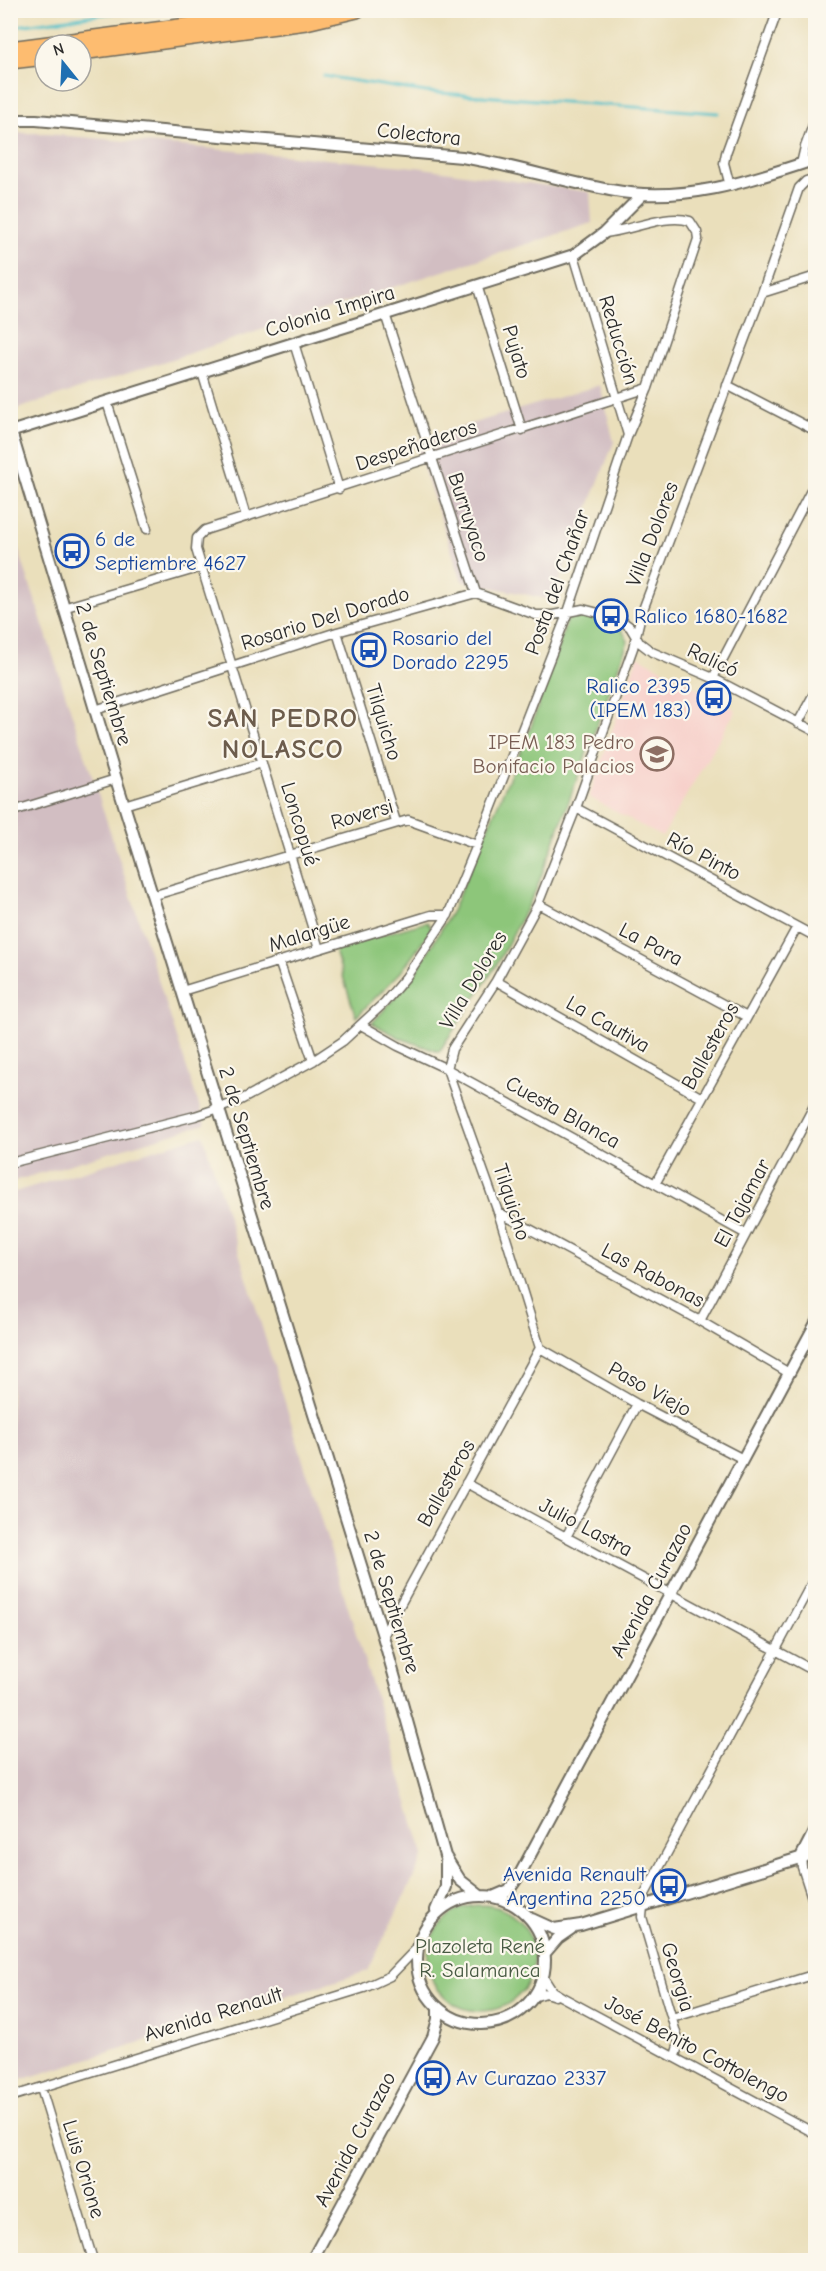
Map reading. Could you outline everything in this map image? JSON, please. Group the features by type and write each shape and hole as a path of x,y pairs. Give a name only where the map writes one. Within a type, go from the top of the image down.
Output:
{"highway":[{"path":"10,50 310,10"},
{"path":"93,50 261,29 306,22 357,10"},
{"path":"10,61 33,58"}],"street":[{"path":"730,186 724,163 726,153 778,10"},
{"path":"801,164 804,147 816,117"},
{"name":"Colectora","path":"10,120 36,120 462,157 502,164 610,190 643,194 688,194 730,186 816,159"},
{"name":"Villa Dolores","path":"447,1069 452,1049 496,981 538,904 576,808 633,648 640,615 762,293 799,188 806,181 816,178"},
{"name":"Colonia Impira","path":"11,432 574,255 604,233 643,194"},
{"name":"Posta del Chañar","path":"10,1163 218,1110 272,1085 343,1041 361,1025 406,977 447,915 477,845 568,612 628,435 648,388 698,239 698,232 690,222 672,218 622,232 604,233"},
{"name":"Reducción","path":"574,255 628,435"},
{"path":"762,293 816,276"},
{"name":"Pujato","path":"477,285 522,430"},
{"name":"Burruyaco","path":"385,314 476,593"},
{"path":"294,343 339,489"},
{"path":"201,372 246,517"},
{"path":"727,385 816,431"},
{"name":"Despeñaderos","path":"197,538 205,531 246,517 648,388"},
{"path":"107,402 147,529"},
{"name":"2 de Septiembre","path":"11,432 94,710 383,1636 445,1856 446,1887 433,1917"},
{"path":"713,678 816,481"},
{"name":"Loncopué","path":"197,538 196,549 319,949"},
{"path":"63,608 202,567"},
{"path":"476,593 536,615 568,612"},
{"name":"Rosario Del Dorado","path":"94,710 337,632 476,593"},
{"name":"Ralicó","path":"568,612 583,609 618,618 630,627 635,636 652,652 713,678 816,732"},
{"name":"Tilquicho","path":"337,632 396,822"},
{"path":"798,723 816,690"},
{"path":"124,805 262,763"},
{"path":"10,812 116,779"},
{"name":"Río Pinto","path":"576,808 816,937"},
{"name":"Roversi","path":"152,896 408,820 477,845"},
{"name":"La Para","path":"538,904 747,1017"},
{"name":"Malargüe","path":"182,991 431,915 447,915"},
{"name":"Ballesteros","path":"655,1184 797,927"},
{"path":"279,961 313,1061"},
{"name":"La Cautiva","path":"496,981 702,1098"},
{"name":"Cuesta Blanca","path":"361,1025 398,1046 447,1069 746,1234"},
{"name":"Tilquicho","path":"447,1069 498,1212 540,1348"},
{"name":"El Tajamar","path":"700,1321 816,1102"},
{"name":"Las Rabonas","path":"498,1212 700,1321 789,1372"},
{"name":"Avenida Curazao","path":"495,1896 508,1890 520,1874 816,1323"},
{"name":"Ballesteros","path":"383,1636 540,1348"},
{"name":"Paso Viejo","path":"540,1348 637,1404 743,1459"},
{"path":"566,1537 637,1404"},
{"name":"Julio Lastra","path":"466,1483 816,1672"},
{"path":"641,1907 646,1892 816,1575"},
{"path":"816,1828 801,1857 816,1910"},
{"path":"528,1916 554,1929 581,1925 816,1853"},
{"name":"2 de Septiembre","path":"445,1856 460,1880 479,1895"},
{"name":"Avenida Curazao","path":"517,1905 515,1889 520,1874"},
{"path":"479,1895 495,1896 517,1905 528,1916 541,1937 545,1953 543,1977 533,1997 517,2013 501,2021 484,2024 466,2023 438,2009 420,1984 416,1967 416,1949 428,1921 444,1906 458,1899 479,1895"},
{"name":"Georgia","path":"641,1907 679,2043 675,2056"},
{"path":"545,1953 558,1938 581,1925"},
{"name":"Avenida Renault","path":"10,2097 372,1985 390,1976 416,1949"},
{"path":"672,2019 816,1974"},
{"name":"José Benito Cottolengo","path":"543,1977 552,1991 562,1997 816,2134"},
{"name":"José Benito Cottolengo","path":"533,1997 546,1993 562,1997"},
{"name":"Avenida Curazao","path":"433,2037 438,2009"},
{"name":"Avenida Curazao","path":"312,2260 433,2037 442,2026 456,2019"},
{"name":"Luis Orione","path":"41,2088 93,2260"}],"shaded area":[{"path":"11,133 36,133 416,167 590,192 592,223 11,411"},
{"path":"600,385 614,442 552,600 462,581 414,441"},
{"path":"10,523 205,1124 11,1182 10,1182"},
{"name":"IPEM 183 Pedro Bonifacio Palacios","path":"638,656 736,710 662,837 589,797"},
{"path":"203,1135 424,1855 368,1971 11,2083 11,1193"}],"green space":[{"path":"570,612 597,617 619,625 628,641 536,890 496,966 439,1052 400,1038 372,1023 412,979 452,911 531,727"},
{"path":"427,922 432,929 401,972 356,1017 334,948"},
{"name":"Plazoleta René R. Salamanca","path":"481,1905 501,1909 519,1920 530,1938 534,1958 530,1978 519,1996 501,2007 481,2011 461,2007 443,1996 432,1978 428,1958 432,1938 443,1920 461,1909"}],"waterway":[{"path":"10,27 132,10"},
{"path":"324,76 426,92 718,113"}],"place":[{"name":"6 de Septiembre 4627","path":"72,551"},
{"name":"Ralico 1680-1682","path":"611,616"},
{"name":"Rosario del Dorado 2295","path":"369,650"},
{"name":"Ralico 2395 (IPEM 183)","path":"714,698"},
{"name":"IPEM 183 Pedro Bonifacio Palacios","path":"657,754"},
{"name":"Avenida Renault Argentina 2250","path":"669,1886"},
{"name":"Av Curazao 2337","path":"433,2078"}],"district":[{"name":"SAN PEDRO NOLASCO","path":"283,734"}]}
